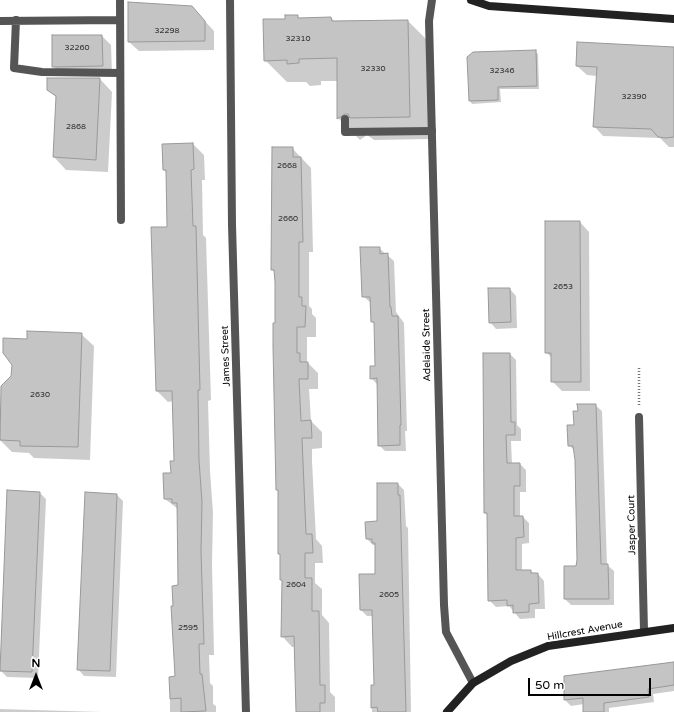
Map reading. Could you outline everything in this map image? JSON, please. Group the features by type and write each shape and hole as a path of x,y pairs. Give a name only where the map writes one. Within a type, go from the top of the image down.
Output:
{"street":[{"path":"120,0 121,220"},
{"name":"James Street","path":"230,0 232,225 246,712"},
{"name":"Adelaide Street","path":"432,0 429,21 444,606 446,632 473,683"},
{"path":"471,0 489,6 674,19"},
{"path":"16,20 14,68 42,72 120,73"},
{"path":"0,21 120,20"},
{"path":"345,118 345,132 432,131"},
{"name":"Jasper Court","path":"640,417 644,631"},
{"name":"Hillcrest Avenue","path":"447,712 473,683 511,661 548,646 644,631 674,628"}],"path":[{"path":"639,368 640,417"}],"building":[{"path":"128,2 192,6 205,21 205,41 128,42"},
{"path":"285,15 298,15 298,18 331,17 332,21 408,20 410,117 350,118 348,114 345,114 337,119 337,58 299,59 299,63 287,64 287,60 264,61 263,19 285,19"},
{"path":"52,35 102,35 103,66 52,67"},
{"path":"577,42 674,47 674,137 658,137 651,129 593,127 597,67 576,66"},
{"path":"536,50 537,86 498,87 498,100 469,101 467,57 473,52"},
{"path":"47,78 100,78 96,160 53,157 56,96 47,90"},
{"path":"193,143 194,169 191,170 193,226 196,226 200,390 198,390 199,460 202,502 201,552 204,644 199,644 200,674 202,674 206,711 181,712 181,698 170,699 169,677 175,676 171,606 173,606 172,586 178,585 177,503 172,503 172,499 164,499 163,473 171,473 170,461 174,461 172,391 156,391 151,227 167,227 166,170 163,170 162,144"},
{"path":"272,147 293,147 293,157 301,157 303,242 299,242 299,297 302,297 302,306 306,306 305,327 297,327 297,353 300,353 300,362 308,362 308,379 299,379 301,421 311,420 312,438 302,438 306,534 312,534 313,553 305,553 305,578 312,578 312,611 319,611 320,685 325,685 325,703 320,703 320,712 296,712 294,636 281,637 282,580 280,580 280,554 278,554 278,490 276,490 273,347 273,323 275,323 275,282 274,270 271,270"},
{"path":"545,221 580,221 581,382 551,382 551,353 545,353"},
{"path":"360,247 380,247 380,254 388,253 390,307 392,316 398,316 401,425 400,445 378,446 377,378 370,379 370,366 375,366 374,322 371,322 370,297 362,297"},
{"path":"488,288 510,288 511,322 489,323"},
{"path":"27,331 82,333 78,447 20,446 20,441 0,440 1,386 11,376 12,365 3,353 3,338 27,339"},
{"path":"483,353 510,353 511,422 515,422 515,435 506,435 507,463 520,463 520,486 514,486 514,516 523,516 524,537 516,538 516,570 531,570 531,573 538,573 539,603 529,604 529,612 513,613 513,605 507,606 507,600 488,601 487,513 484,513"},
{"path":"577,404 596,404 601,564 608,564 609,599 564,599 564,566 576,566 577,560 575,460 573,446 568,446 567,425 574,425 573,411 578,411"},
{"path":"377,483 398,483 398,495 400,495 406,712 378,712 377,707 371,708 371,685 374,685 372,610 360,610 359,574 375,574 375,543 372,543 372,539 366,539 365,522 377,521"},
{"path":"7,490 40,492 32,672 0,671"},
{"path":"85,492 117,494 110,671 77,670"},
{"path":"674,662 674,685 648,689 649,697 604,703 604,712 583,712 583,698 564,700 564,676"}]}
